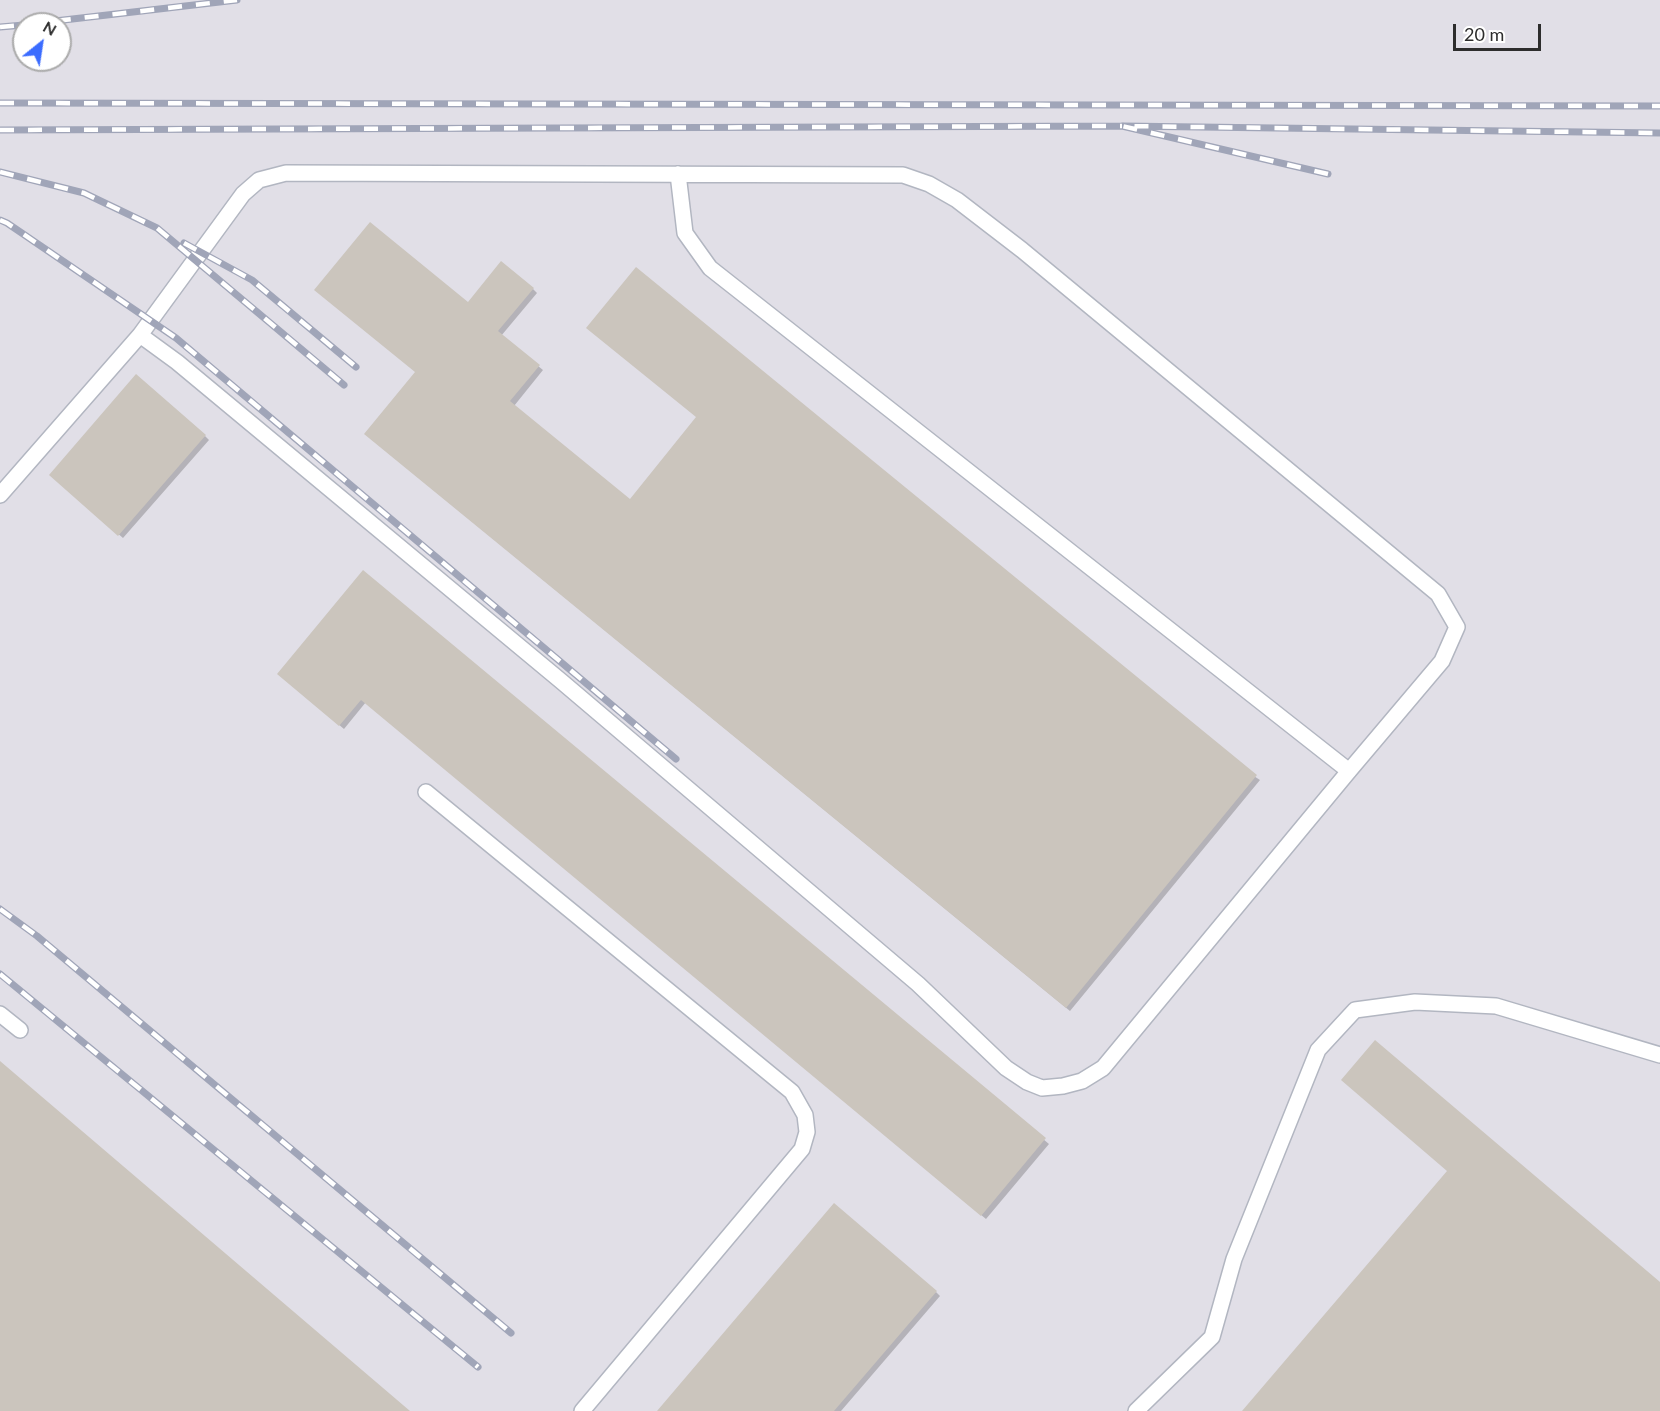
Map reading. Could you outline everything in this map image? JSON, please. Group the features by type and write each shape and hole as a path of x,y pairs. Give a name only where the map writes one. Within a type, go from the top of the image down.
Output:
{"lane":[{"path":"0,495 140,335 243,194 259,180 286,173 903,175 929,184 957,200 1022,250 1438,594 1457,627 1442,662 1103,1068 1082,1081 1042,1088 1006,1068 918,984 561,681 177,362 140,335"},
{"path":"678,174 685,233 710,268 1349,771"},
{"path":"426,792 792,1092 805,1115 807,1132 802,1149 582,1411"},
{"path":"1136,1411 1212,1337 1234,1259 1318,1050 1355,1010 1415,1002 1496,1006 1660,1055"},
{"path":"0,1014 20,1030"}],"shaded area":[{"path":"0,0 1660,0 1660,1411 0,1411"}],"building":[{"path":"370,222 468,302 501,261 534,288 498,331 540,365 510,401 630,499 696,417 586,328 636,267 1257,775 1066,1008 364,434 415,372 314,290"},
{"path":"136,374 206,435 118,536 49,475"},
{"path":"363,570 1046,1138 981,1216 361,700 339,726 277,674"},
{"path":"1375,1040 1660,1282 1660,1411 1242,1411 1447,1171 1341,1080"},
{"path":"0,1061 410,1411 0,1411"},
{"path":"834,1203 937,1291 834,1411 657,1411"}],"railway":[{"path":"72,19 237,0"},
{"path":"0,27 12,26"},
{"path":"0,103 1660,106"},
{"path":"0,130 1122,126"},
{"path":"1328,174 1122,126 1660,133"},
{"path":"0,172 84,193 157,228 344,385"},
{"path":"0,220 176,338 676,759"},
{"path":"184,243 252,280 356,367"},
{"path":"0,909 37,936 511,1333"},
{"path":"0,974 478,1367"}]}
